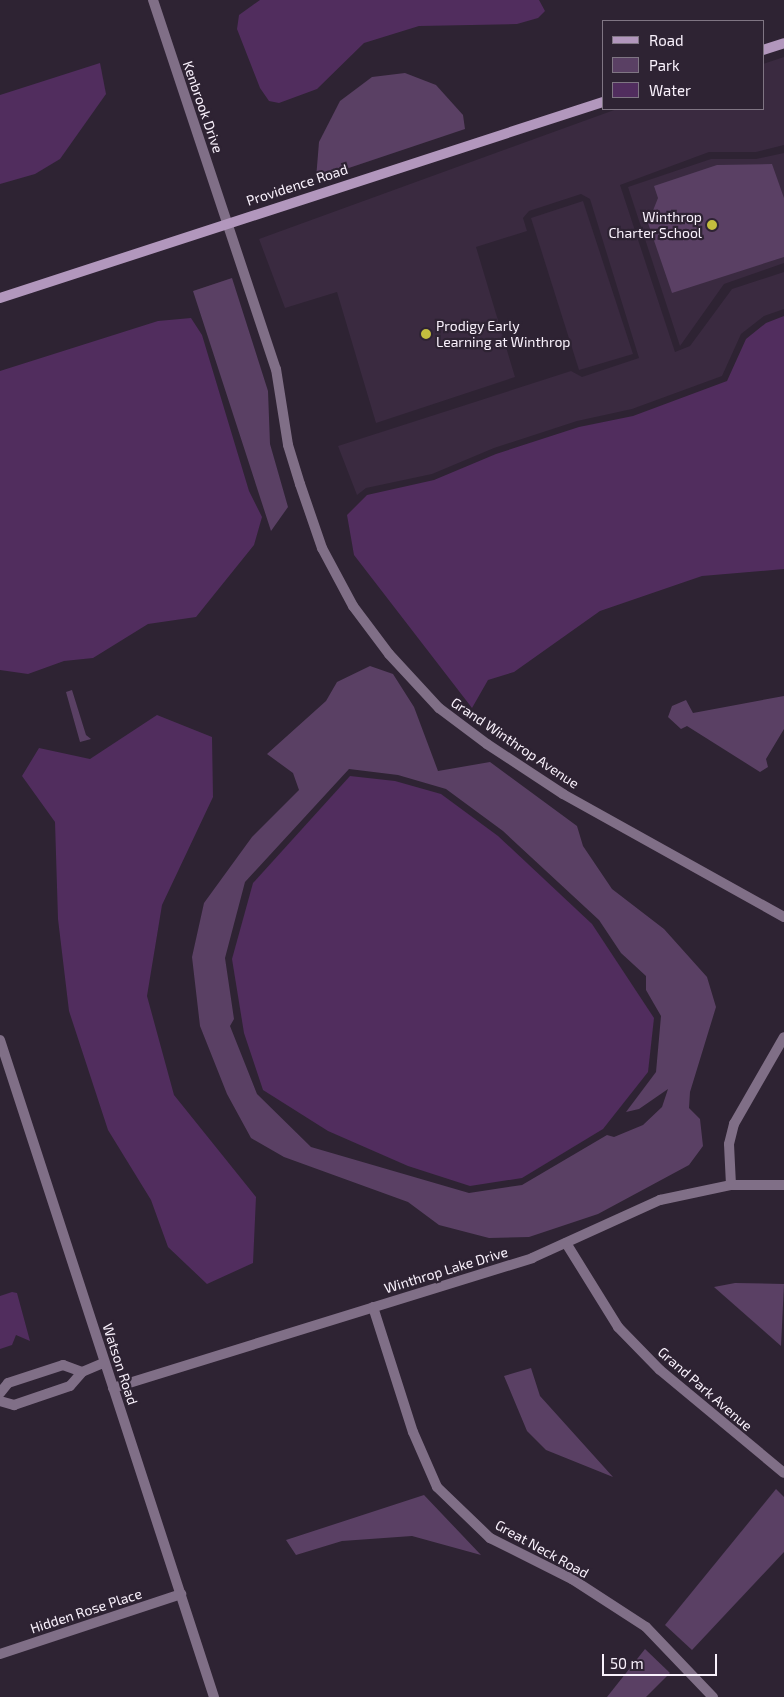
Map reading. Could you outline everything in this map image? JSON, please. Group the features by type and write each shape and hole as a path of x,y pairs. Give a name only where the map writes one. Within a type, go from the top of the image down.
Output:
{"street":[{"name":"Kenbrook Drive","path":"153,0 228,222"},
{"path":"764,50 784,43"},
{"name":"Providence Road","path":"0,298 228,222 602,102"},
{"name":"Grand Winthrop Avenue","path":"228,222 276,369 288,446 322,548 353,606 389,654 439,708 487,744 563,794 784,917"},
{"path":"731,1184 729,1144 734,1124 784,1037"},
{"name":"Watson Road","path":"0,1040 214,1697"},
{"name":"Winthrop Lake Drive","path":"114,1388 532,1258 660,1200 731,1184 784,1185"},
{"name":"Grand Park Avenue","path":"566,1243 618,1326 642,1352 784,1474"},
{"name":"Great Neck Road","path":"373,1307 413,1432 438,1487 490,1538 572,1579 646,1627 713,1697"},
{"path":"0,1401 14,1405 70,1386 82,1372 103,1363"},
{"path":"0,1393 8,1383 63,1365 82,1372"},
{"name":"Hidden Rose Place","path":"0,1654 181,1594"}],"shaded area":[{"path":"784,57 784,145 756,152 709,152 620,185 675,352 690,346 732,289 784,272 784,309 764,316 741,334 722,376 632,409 577,421 494,448 432,474 366,488 357,495 338,446 571,371 582,377 639,358 590,199 581,194 529,211 523,218 527,231 476,247 515,377 376,423 337,292 285,308 259,239 614,110 764,110 764,64"},
{"name":"Winthrop Charter School","path":"784,153 784,263 724,284 680,346 628,187 711,159 756,159"},
{"name":"Winthrop Charter School","path":"583,201 633,354 579,370 531,218"}],"green space":[{"path":"405,73 436,85 463,115 465,129 316,179 319,142 340,101 372,77"},
{"name":"Winthrop Charter School","path":"772,164 784,198 784,257 672,293 648,223 658,198 654,186 717,165"},
{"path":"232,278 268,391 270,444 288,507 271,531 193,291"},
{"path":"370,666 393,674 414,707 438,771 490,762 577,826 583,846 612,889 664,929 707,977 716,1007 690,1092 689,1108 700,1119 703,1146 689,1165 598,1214 529,1237 489,1238 439,1225 408,1202 284,1157 251,1138 227,1094 200,1026 192,957 204,903 252,837 299,790 293,773 267,754 326,701 337,682","holes":["349,769 398,775 446,789 503,831 599,920 621,953 646,976 646,990 661,1016 656,1072 626,1112 639,1109 668,1089 662,1107 643,1125 614,1137 607,1135 522,1185 469,1193 311,1147 257,1094 230,1026 234,1019 225,958 245,882"]},
{"path":"72,690 86,735 91,739 80,742 66,692"},
{"path":"784,696 784,729 766,759 768,767 760,772 687,726 681,729 668,717 672,706 686,700 693,713"},
{"path":"735,1283 784,1284 781,1346 714,1287"},
{"path":"531,1368 540,1396 613,1477 546,1450 527,1431 504,1376"},
{"path":"776,1489 784,1497 784,1552 692,1650 665,1625"},
{"path":"424,1495 481,1555 412,1536 342,1541 296,1555 286,1540"},
{"path":"645,1649 670,1673 646,1697 607,1697"}],"water":[{"path":"260,0 539,0 545,11 538,18 517,24 419,26 364,43 317,89 279,103 269,101 260,88 237,29 239,15"},
{"path":"100,63 106,94 60,159 35,174 0,184 0,95"},
{"path":"784,316 784,569 702,576 600,611 514,672 488,680 472,708 354,555 347,515 367,495 434,480 496,454 579,427 633,416 727,381 746,339 766,323"},
{"path":"191,318 202,335 249,491 262,517 254,545 196,617 148,624 93,658 64,661 28,674 0,670 0,371 158,321"},
{"path":"157,715 212,737 213,797 162,905 147,996 174,1095 256,1197 253,1263 207,1284 168,1247 151,1200 108,1130 69,1011 58,919 55,822 22,776 39,748 90,759"},
{"path":"350,776 395,781 441,794 498,836 592,924 654,1018 648,1072 603,1129 522,1178 470,1186 408,1166 328,1131 263,1090 244,1033 232,959 253,883"},
{"path":"12,1292 17,1293 30,1341 16,1335 12,1345 0,1349 0,1296"}],"place":[{"name":"Winthrop Charter School","path":"712,225"},
{"name":"Prodigy Early Learning at Winthrop","path":"426,334"}]}
